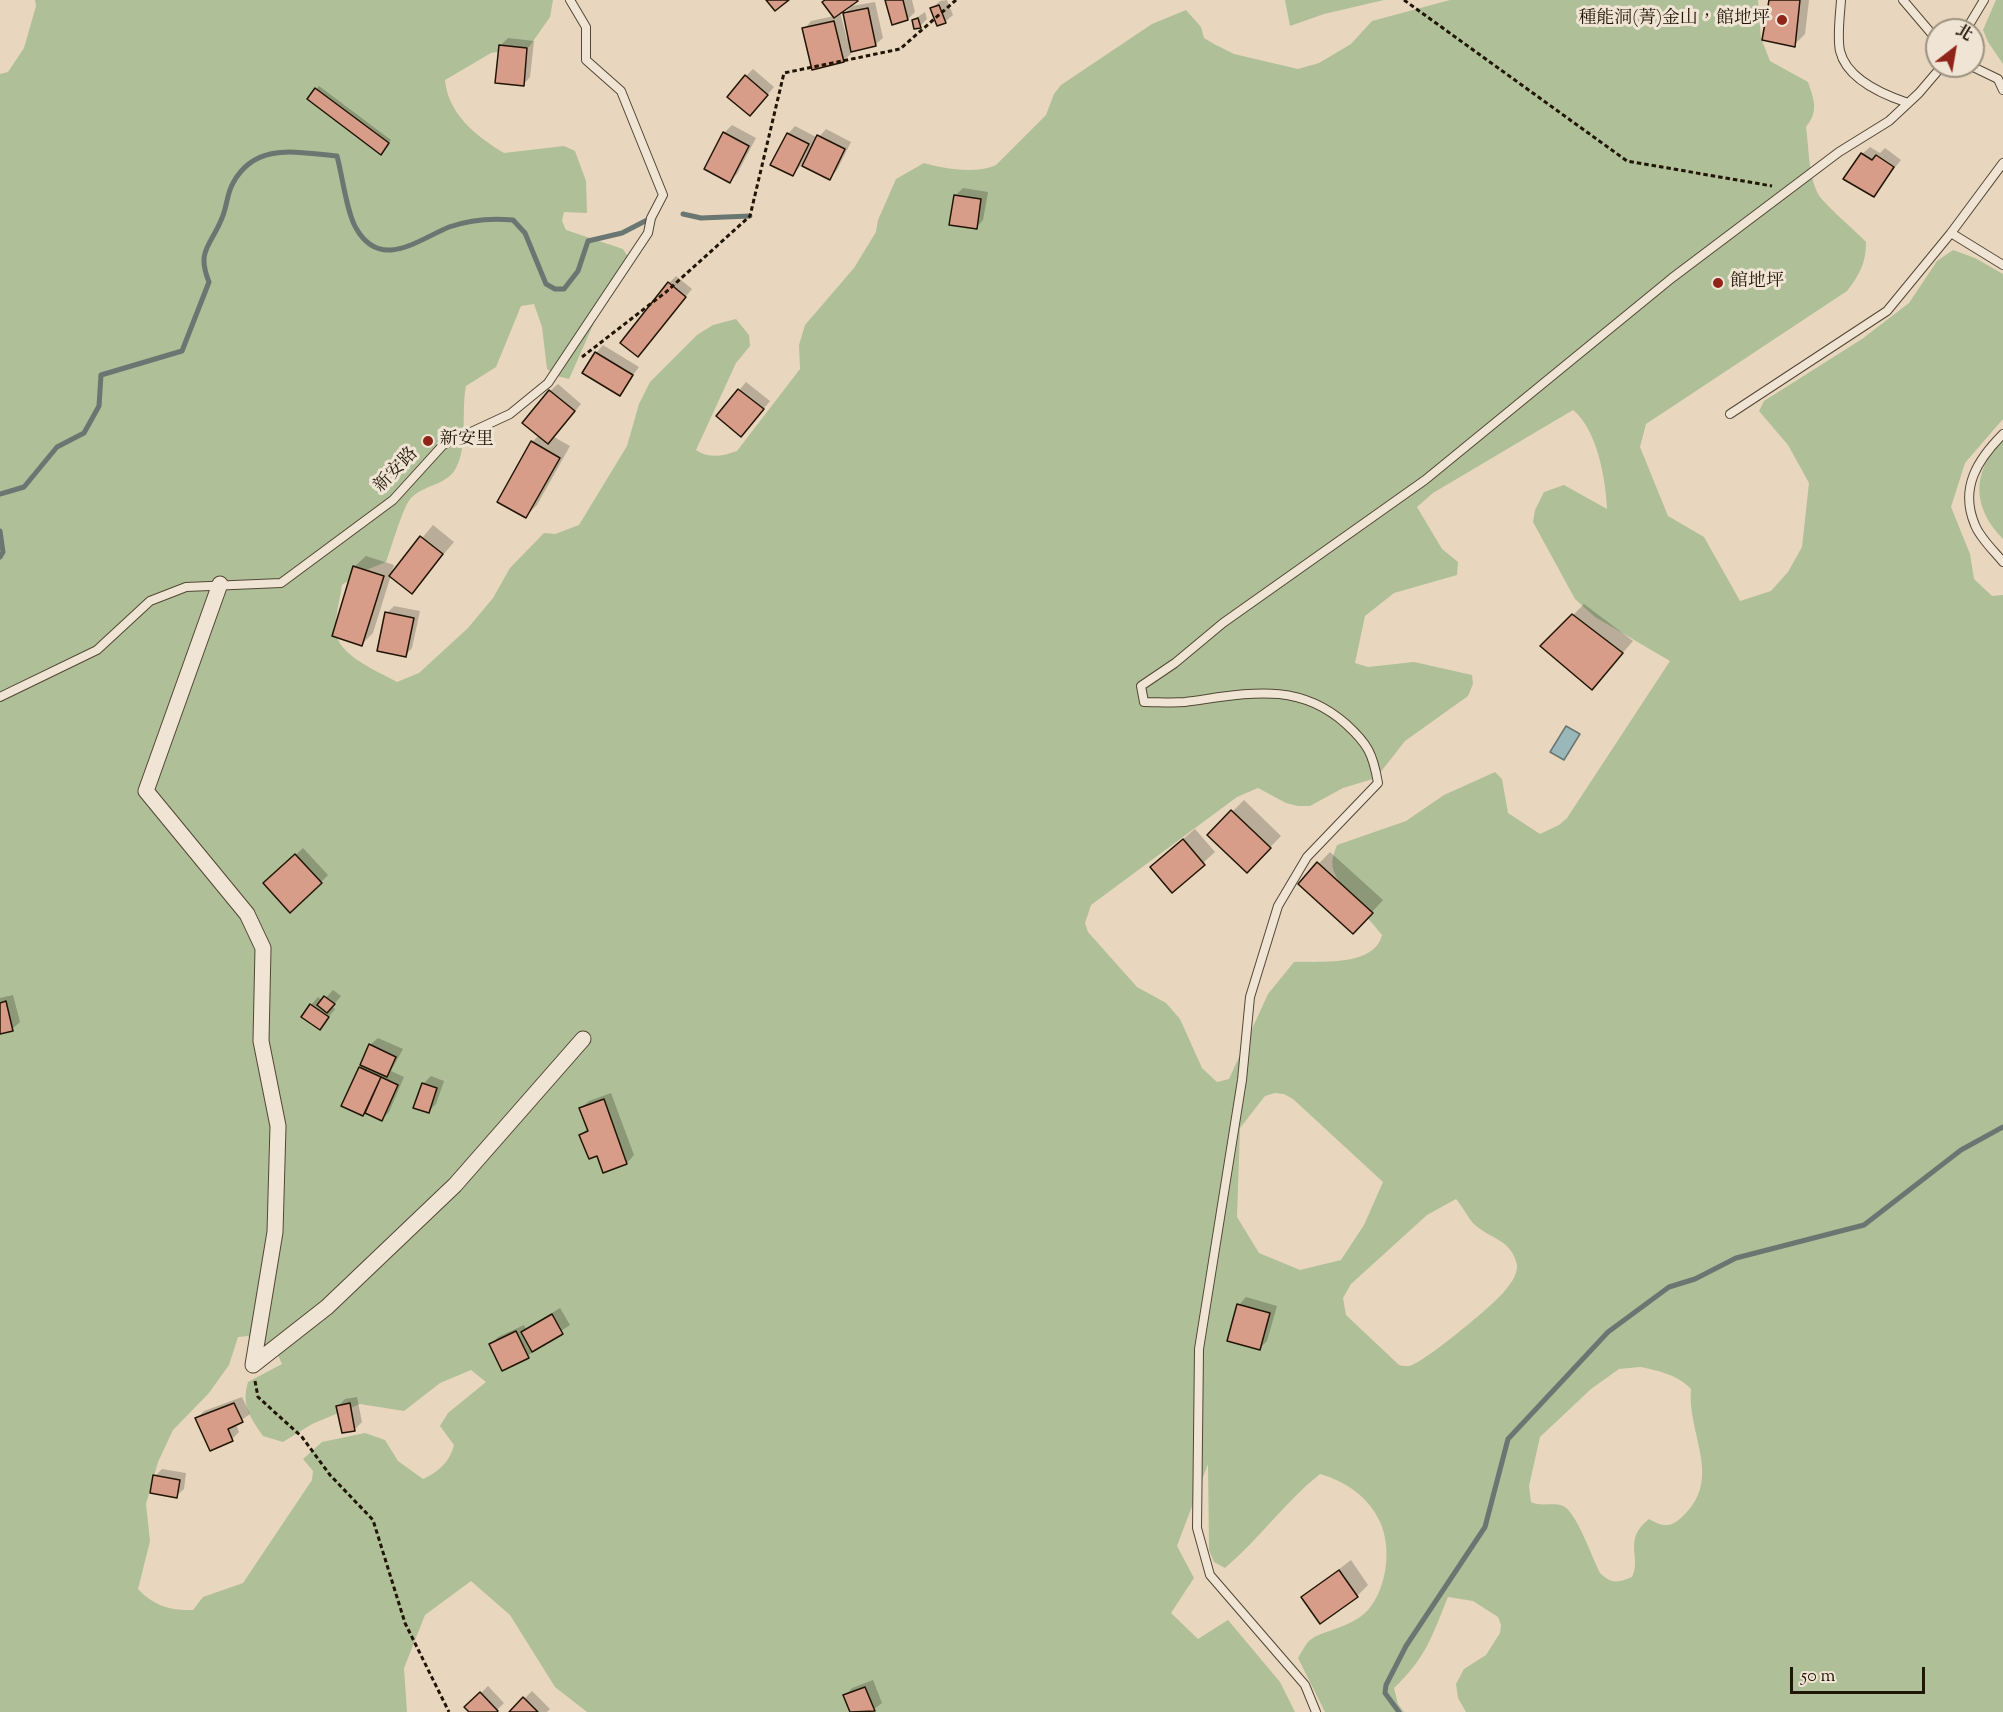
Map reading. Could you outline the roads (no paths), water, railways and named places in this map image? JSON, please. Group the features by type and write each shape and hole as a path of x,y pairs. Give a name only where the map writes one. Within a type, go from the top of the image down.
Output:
{"street":[{"path":"220,584 146,791 247,914 263,948 261,1041 278,1126 275,1232 253,1365 327,1307 455,1185 583,1039"}],"lane":[{"name":"新安路","path":"0,697 97,650 150,601 186,587 281,583 393,500 443,445 510,414 548,383 648,233 651,218 663,195 621,91 586,60 586,27 570,0"},
{"path":"1841,0 1840,52 1848,67 1882,94 1908,103"},
{"path":"1903,0 1925,26"},
{"path":"1973,18 1984,0"},
{"path":"1985,73 1998,79 2003,90"},
{"path":"1316,1712 1305,1685 1210,1575 1197,1528 1199,1348 1242,1080 1250,998 1278,906 1307,857 1377,783 1373,753 1328,708 1281,692 1252,693 1183,702 1144,702 1141,686 1175,663 1223,623 1425,480 1672,278 1839,152 1889,121 1930,78"},
{"path":"1730,414 1887,311 1951,233 2003,164"},
{"path":"1951,233 2003,265"},
{"path":"2003,434 1988,449 1972,473 1967,494 1975,525 2003,562"}],"water":[{"path":"1566,726 1580,734 1564,760 1550,752"}],"waterway":[{"path":"0,494 24,487 57,447 84,433 99,406 101,375 182,351 209,282 205,271 204,255 224,214 231,187 242,170 253,161 266,155 293,152 337,156 353,222 366,241 376,248 388,250 400,248 449,227 465,223 489,219 513,220 525,233 546,284 555,289 564,289 578,271 588,241 622,233 651,218"},
{"path":"683,214 701,218 750,216"},
{"path":"0,531 3,552 0,557"},
{"path":"1399,1712 1385,1693 1386,1685 1406,1646 1485,1527 1508,1439 1608,1332 1669,1287 1695,1279 1736,1258 1864,1225 1961,1150 2003,1127"}],"place":[{"name":"種能洞(菁)金山，館地坪","path":"1782,20"},
{"name":"館地坪","path":"1718,283"},
{"name":"新安里","path":"428,441"}]}
